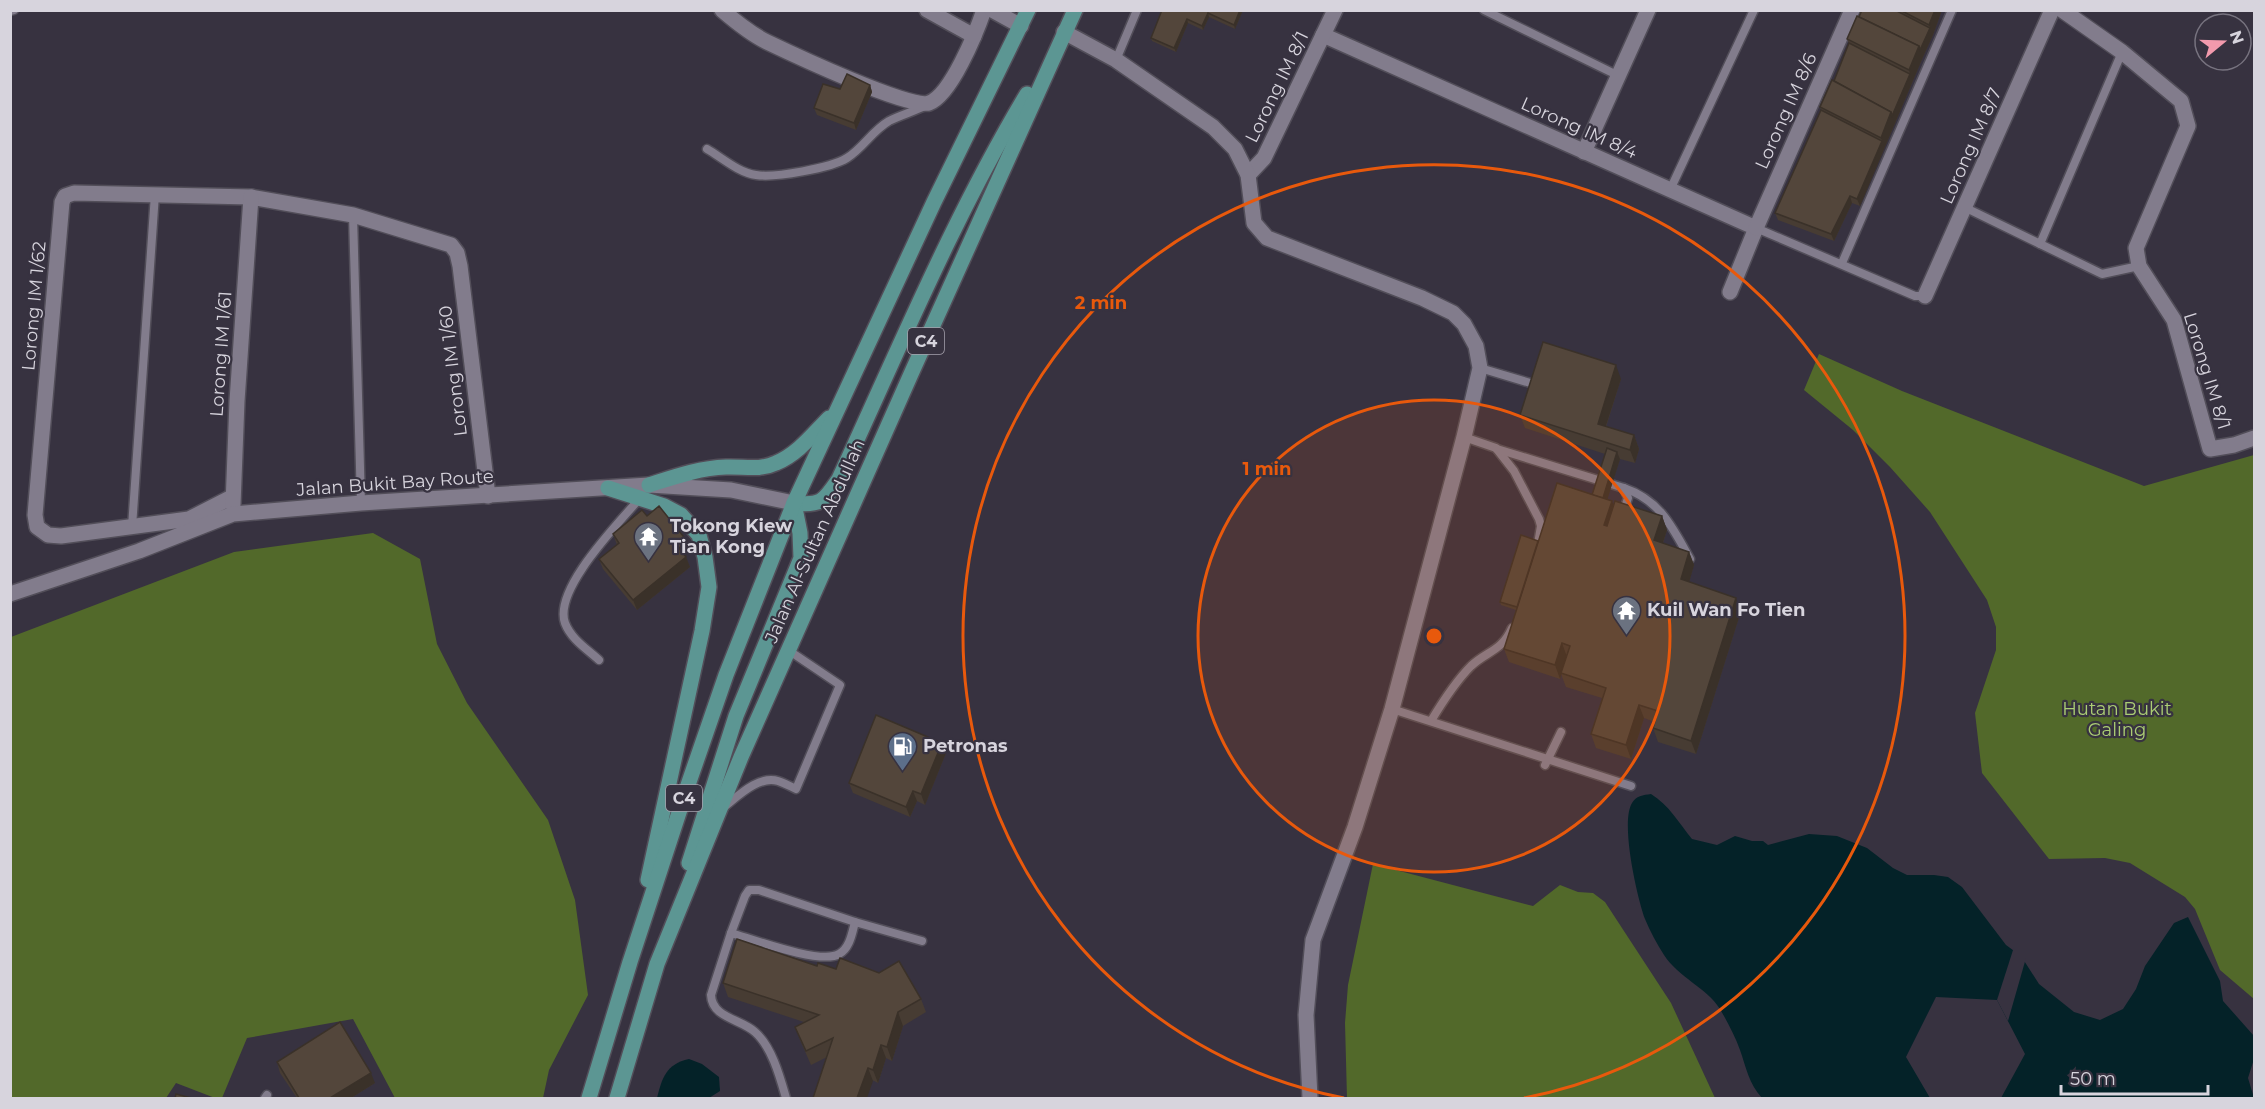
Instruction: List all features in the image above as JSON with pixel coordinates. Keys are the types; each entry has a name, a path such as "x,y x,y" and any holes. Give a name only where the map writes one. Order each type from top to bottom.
{"main road":[{"name":"Jalan Al-Sultan Abdullah","path":"589,1098 630,962 688,785 726,675 794,503 934,202 1029,10"},
{"name":"Jalan Al-Sultan Abdullah","path":"618,1098 657,964 741,757 1075,10"},
{"path":"657,964 736,716 801,558 800,533 794,503 813,505 825,500 839,479 948,243 995,148 1064,32"},
{"path":"644,491 691,471 726,467 761,468 776,464 796,451 836,410"},
{"path":"630,962 702,631 709,587 705,557 699,536 681,515 644,491"}],"street":[{"path":"722,10 766,41 878,91 914,103 928,104 943,95 974,36 984,10"},
{"path":"927,10 974,36"},
{"path":"992,10 1021,26"},
{"name":"Lorong IM 8/1","path":"1248,175 1264,158 1335,10"},
{"path":"1584,152 1648,10"},
{"name":"Lorong IM 8/6","path":"1756,228 1852,10"},
{"name":"Lorong IM 8/7","path":"1925,297 2052,10"},
{"path":"2062,10 2122,52 2181,101 2188,126 2136,248 2139,266"},
{"path":"1064,32 1116,60 1213,127 1235,150 1248,175 1254,223 1267,238 1422,298 1453,313 1464,324 1476,346 1480,368 1392,709 1355,827 1313,940 1306,1015 1310,1098"},
{"name":"Lorong IM 8/4","path":"1323,34 1756,228"},
{"name":"Lorong IM 1/62","path":"132,526 61,536 48,535 38,527 36,504 62,202 65,196 74,193 155,194"},
{"path":"155,194 251,197 352,214"},
{"name":"Lorong IM 1/61","path":"233,514 232,497 251,197"},
{"name":"Lorong IM 1/60","path":"352,214 451,245 457,253 488,496"},
{"path":"1730,292 1756,228"},
{"name":"Lorong IM 8/1","path":"2139,266 2174,320 2210,449 2234,445 2254,438"},
{"name":"Jalan Bukit Bay Route","path":"10,594 139,551 233,514 361,503 608,488 644,491 731,490 794,503"},
{"path":"132,526 189,519 232,497"}],"lane":[{"path":"1116,60 1137,10"},
{"path":"1484,10 1619,76"},
{"path":"1670,190 1754,10"},
{"path":"1842,263 1952,10"},
{"path":"2040,244 2122,52"},
{"path":"707,149 756,175 828,166 845,159 859,149 874,132 889,121 928,104"},
{"path":"132,526 155,194"},
{"path":"1964,207 2102,274 2139,266"},
{"path":"352,214 361,503"},
{"path":"1756,228 1915,296 1925,297"},
{"path":"1480,368 1537,385"},
{"path":"1464,437 1640,493 1666,516 1690,559"},
{"path":"1496,448 1514,471 1539,519 1541,526 1538,544"},
{"path":"1624,488 1628,498 1625,507"},
{"path":"599,660 572,636 565,621 563,609 574,579 644,491"},
{"path":"1431,721 1459,680 1479,659 1494,652 1509,636 1516,619"},
{"path":"721,809 752,786 764,782 776,780 796,789 840,686 788,650"},
{"path":"1392,709 1546,762 1631,786"},
{"path":"1546,762 1561,732"},
{"path":"786,1098 780,1077 762,1039 753,1029 716,1010 711,1003 711,995 731,933 749,890 759,890 855,922 922,941"},
{"path":"731,933 822,958 839,955 848,946 855,922"}],"green space":[{"name":"Hutan Bukit Galing","path":"1819,354 1902,391 2144,486 2254,455 2254,999 2220,970 2195,909 2185,897 2130,863 2105,858 2049,859 1982,773 1975,713 1996,650 1996,627 1987,600 1930,512 1853,430 1804,390"},
{"path":"373,533 420,559 437,644 467,703 548,820 575,900 588,995 549,1070 543,1098 395,1098 353,1019 247,1038 222,1098 215,1098 176,1083 166,1098 11,1098 11,637 234,552"},
{"path":"1373,864 1533,906 1560,885 1578,892 1593,893 1605,902 1671,1003 1715,1098 1347,1098 1345,1023 1348,985"}],"shaded area":[{"path":"1651,794 1668,809 1692,839 1717,845 1735,836 1752,841 1763,841 1768,845 1809,834 1837,836 1867,848 1893,868 1907,875 1948,877 1962,887 2006,945 2021,956 2039,984 2074,1012 2100,1020 2123,1009 2136,989 2145,966 2174,923 2188,917 2220,981 2223,1001 2254,1036 2254,1059 2248,1078 2254,1098 2001,1098 2025,1054 1997,1000 1936,997 1906,1057 1930,1098 1762,1098 1751,1081 1736,1039 1720,1009 1708,995 1670,963 1645,919 1634,878 1628,826 1632,803 1640,796"},
{"path":"689,1059 702,1064 719,1077 720,1091 709,1098 657,1098 661,1084 670,1068"}],"pier":[{"path":"2014,947 2026,958 2008,1021 1997,1000"}],"building":[{"path":"1162,10 1240,10 1234,25 1208,13 1202,26 1187,19 1174,48 1151,38"},
{"path":"1862,10 1895,10 1930,28 1920,50 1919,46 1859,17"},
{"path":"1900,10 1935,10 1929,25"},
{"path":"1857,16 1919,46 1909,70 1847,39"},
{"path":"1849,43 1910,74 1892,116 1891,112 1834,81"},
{"path":"847,74 870,85 854,123 814,108 823,84 840,89"},
{"path":"1832,80 1891,112 1881,138 1820,107"},
{"path":"1821,110 1882,141 1857,199 1850,196 1831,234 1775,213"},
{"path":"1543,342 1616,365 1598,424 1634,435 1630,450 1520,415"},
{"path":"1607,448 1617,452 1603,498 1592,495"},
{"name":"Kuil Wan Fo Tien","path":"1557,483 1612,501 1604,525 1607,526 1615,501 1662,516 1654,540 1689,552 1681,579 1736,598 1691,741 1653,728 1658,711 1639,705 1626,745 1591,734 1606,688 1561,673 1570,646 1562,643 1555,665 1504,649"},
{"name":"Tokong Kiew Tian Kong","path":"659,506 687,541 679,548 686,557 633,600 599,559 619,543 613,534 642,510 647,516"},
{"path":"1521,535 1538,541 1517,607 1500,602"},
{"path":"876,715 942,743 921,794 913,791 906,807 849,783"},
{"path":"737,939 817,966 818,963 836,969 840,958 879,973 899,961 921,999 898,1012 887,1047 881,1045 873,1070 868,1068 857,1098 813,1098 833,1038 806,1051 795,1027 819,1015 723,983"},
{"path":"340,1022 371,1073 330,1098 299,1098 277,1062"},
{"path":"176,1094 191,1098 175,1098"}],"place":[{"name":"Tokong Kiew Tian Kong","path":"649,562"},
{"name":"Kuil Wan Fo Tien","path":"1626,636"},
{"name":"Petronas","path":"902,772"}]}
